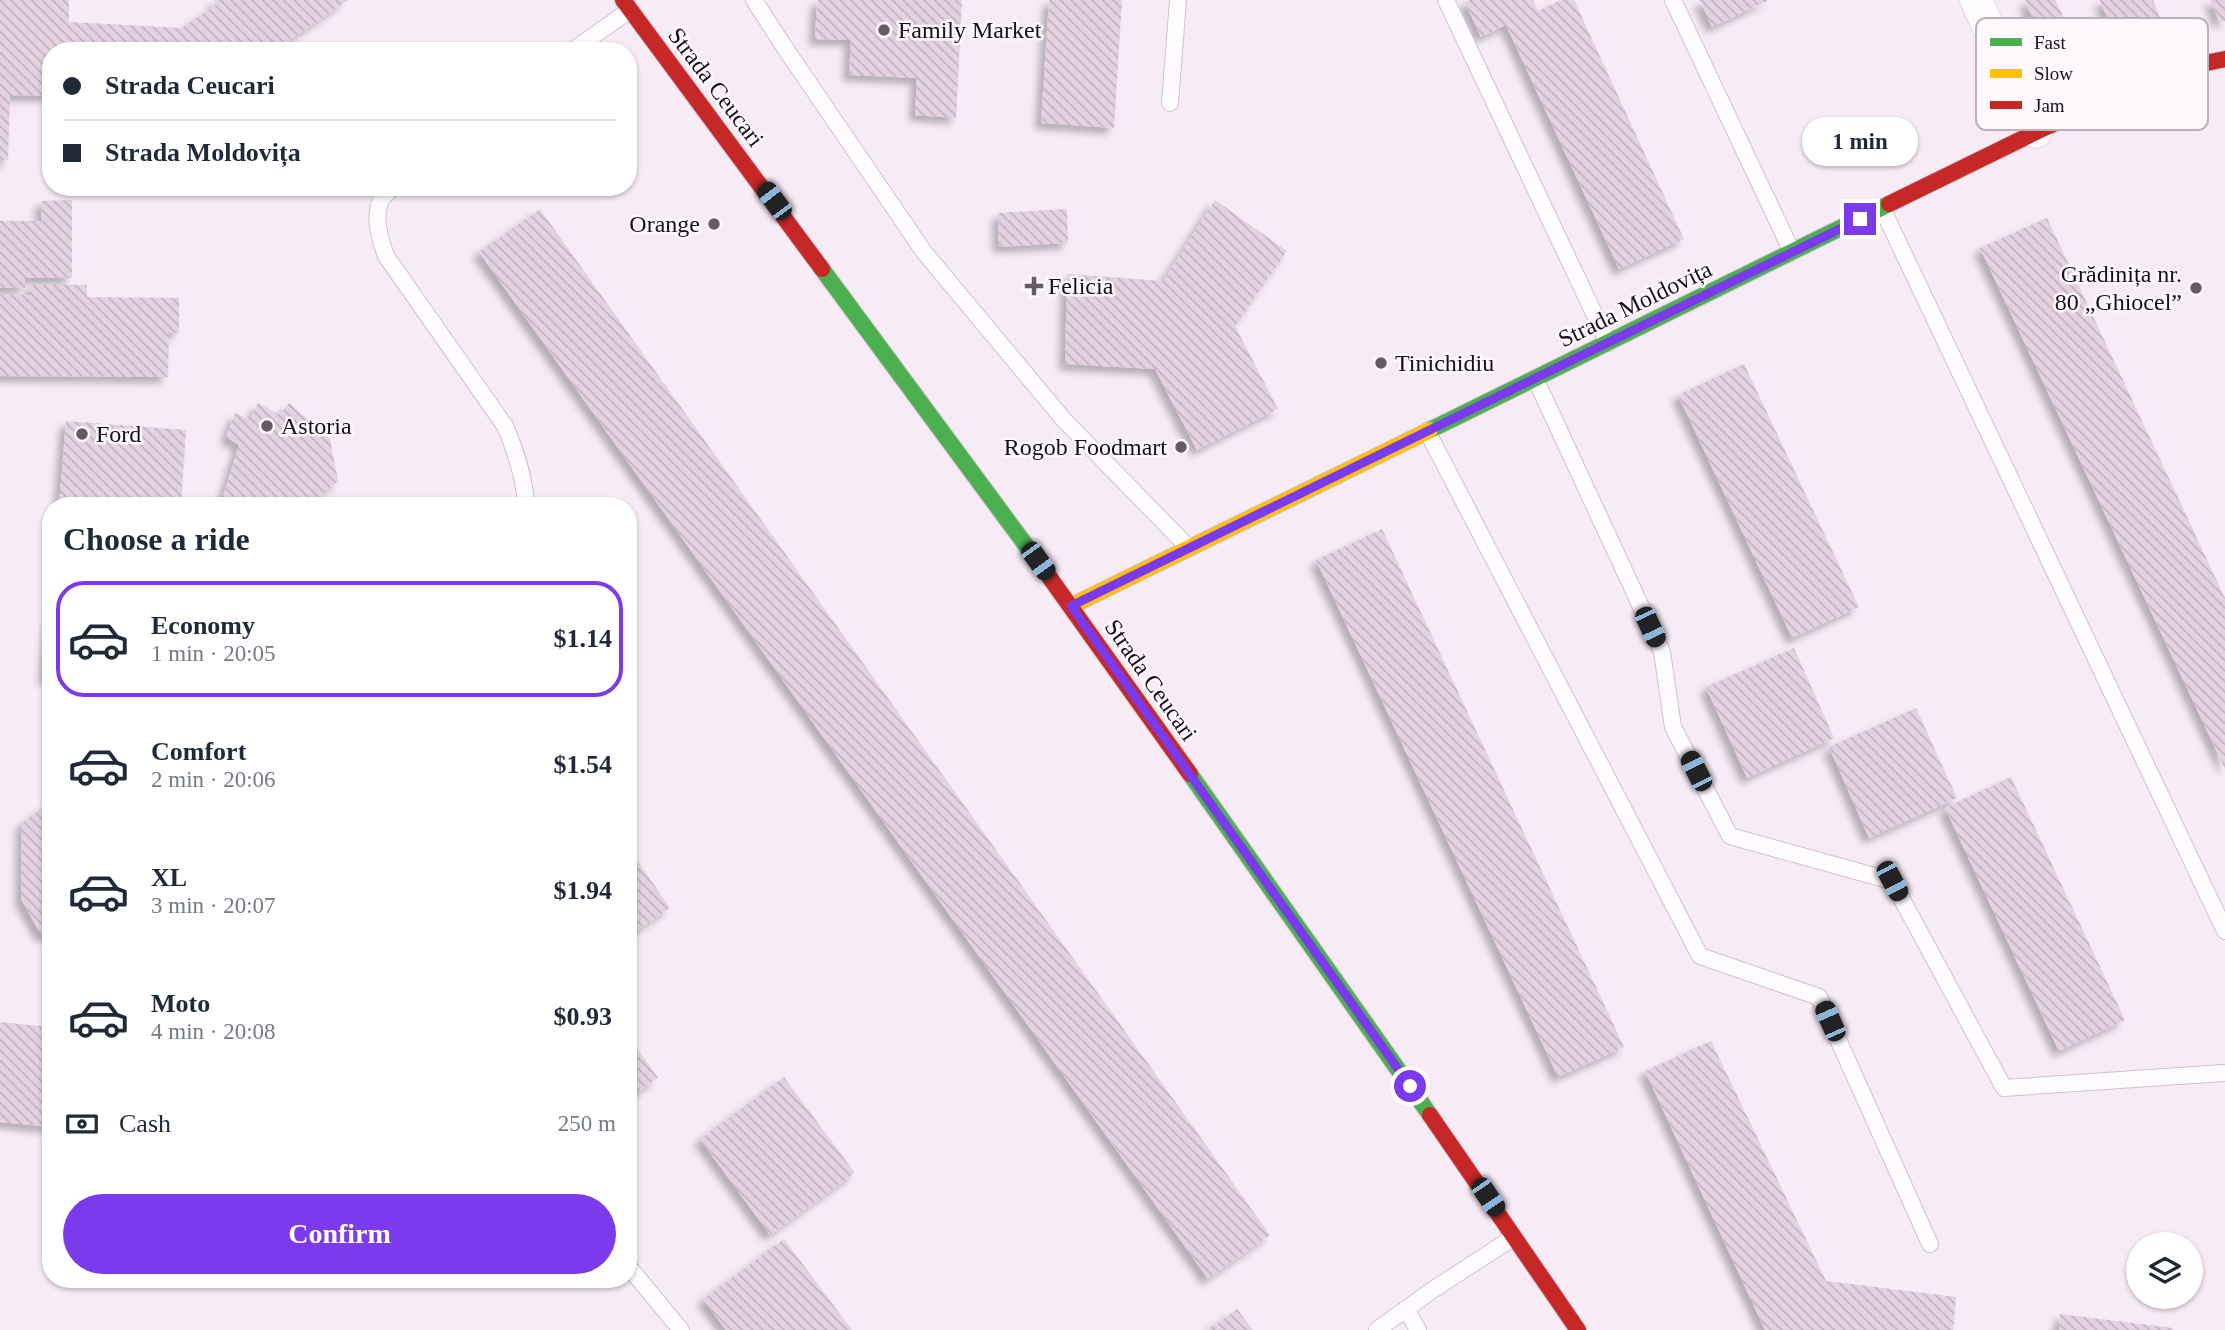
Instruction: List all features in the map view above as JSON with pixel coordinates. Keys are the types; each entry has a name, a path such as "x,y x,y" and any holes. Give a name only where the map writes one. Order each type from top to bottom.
{"street":[{"path":"1976,0 1984,18"},
{"name":"Strada Ceucari","path":"627,5 1071,606 1577,1330"},
{"name":"Strada Moldovița","path":"1071,606 2040,130"}],"lane":[{"path":"754,0 924,252 1064,419 1189,548"},
{"path":"1170,103 1178,0"},
{"path":"1446,0 1608,342"},
{"path":"1674,0 1793,252"},
{"path":"583,42 627,5"},
{"path":"385,196 377,218 383,248 505,426 517,456 526,497"},
{"path":"1882,208 2225,932"},
{"path":"1535,379 1662,652 1673,727 1730,836 1892,881 2004,1088 2224,1072"},
{"path":"1427,431 1700,956 1819,997 1930,1244"},
{"path":"1377,1330 1514,1237"},
{"path":"637,1277 681,1330"},
{"path":"1406,1309 1418,1330"}],"building":[{"path":"0,0 69,0 69,22 182,28 216,5 213,0 348,0 287,42 42,42 42,96 10,95 8,160 0,160"},
{"path":"817,0 962,0 956,118 915,115 917,78 849,75 851,40 815,39"},
{"path":"1049,0 1122,0 1114,128 1041,123"},
{"path":"1533,0 1538,11 1561,0 1574,0 1684,239 1619,269 1506,25 1481,37 1465,2"},
{"path":"1700,0 1769,0 1712,27"},
{"path":"2025,0 2056,0 2063,18 2032,18"},
{"path":"2100,0 2153,0 2160,18 2107,18"},
{"path":"2210,0 2225,0 2225,21 2220,23"},
{"path":"72,200 72,278 25,278 25,288 0,288 0,221 41,221 41,201"},
{"path":"1215,200 1287,251 1235,326 1278,409 1197,450 1155,369 1065,364 1067,274 1163,281"},
{"path":"540,209 1270,1235 1208,1279 479,252"},
{"path":"1067,209 1068,243 999,247 998,213"},
{"path":"2047,218 2225,598 2225,769 1980,248"},
{"path":"30,285 87,285 87,297 179,298 179,333 169,333 168,377 0,376 0,295 30,295"},
{"path":"1744,364 1859,607 1792,638 1678,395"},
{"path":"258,403 280,415 289,403 330,439 338,481 320,497 223,497 239,445 226,437 235,413 250,420"},
{"path":"66,421 186,430 182,497 60,497"},
{"path":"1382,529 1624,1047 1558,1077 1316,560"},
{"path":"1794,648 1834,738 1747,778 1706,687"},
{"path":"1916,708 1957,798 1869,838 1829,747"},
{"path":"2011,777 2125,1020 2059,1051 1945,808"},
{"path":"42,809 42,935 21,899 22,823"},
{"path":"637,860 670,908 637,931"},
{"path":"0,1022 42,1026 42,1126 0,1122"},
{"path":"1711,1041 1826,1281 1956,1297 1953,1330 1765,1330 1645,1071"},
{"path":"637,1048 658,1078 637,1093"},
{"path":"784,1077 855,1173 770,1235 700,1139"},
{"path":"784,1239 852,1330 726,1330 703,1299"},
{"path":"1237,1309 1253,1330 1208,1330"},
{"path":"2060,1314 2173,1328 2173,1330 2059,1330"}],"traffic: fast":[{"path":"1430,430 1889,204"},
{"path":"822,269 1050,578"},
{"path":"1190,774 1430,1115"}],"traffic: slow":[{"path":"1071,606 1430,430"}],"traffic: jam":[{"path":"623,0 822,269"},
{"path":"2208,62 2225,59"},
{"path":"1889,204 2040,130"},
{"path":"1050,578 1190,774"},
{"path":"1430,1115 1578,1330"}],"place":[{"name":"Family Market","path":"884,30"},
{"name":"Orange","path":"714,224"},
{"name":"Felicia","path":"1034,286"},
{"name":"Grădinița nr. 80 „Ghiocel”","path":"2196,288"},
{"name":"Tinichidiu","path":"1381,363"},
{"name":"Astoria","path":"267,426"},
{"name":"Ford","path":"82,434"},
{"name":"Rogob Foodmart","path":"1181,447"}],"route":[{"path":"1410,1086 1071,606 1860,219"}]}
